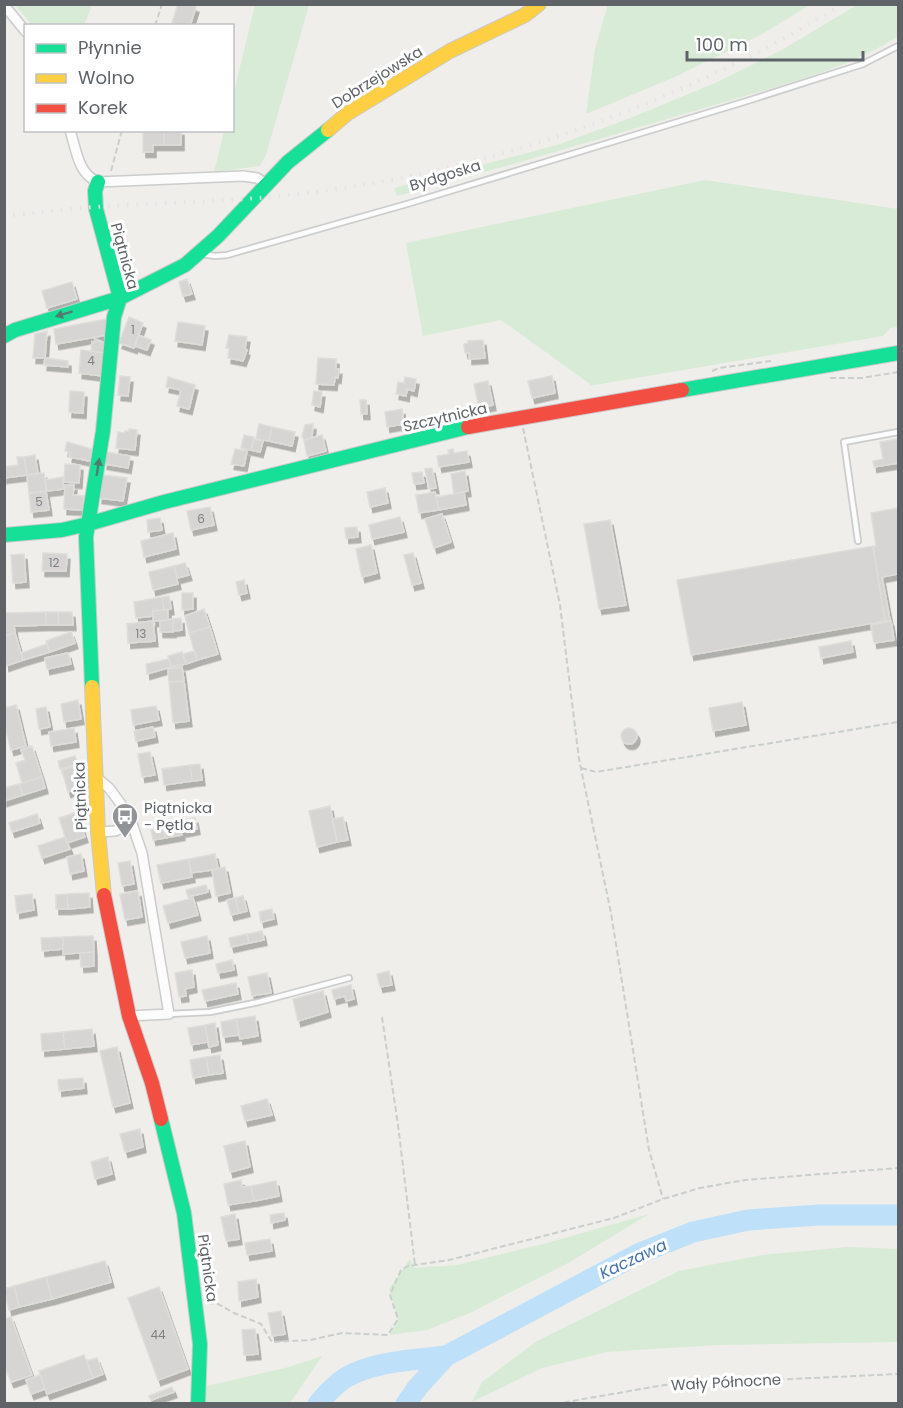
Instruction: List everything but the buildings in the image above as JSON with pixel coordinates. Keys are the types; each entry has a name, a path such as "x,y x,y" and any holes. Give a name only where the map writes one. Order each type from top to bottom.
{"street":[{"name":"Dobrzejowska","path":"200,253 288,162 348,113 450,51 525,15 538,4"},
{"path":"4,5 24,30"},
{"path":"71,132 82,169 87,176 103,182 243,176 257,178 267,184"},
{"name":"Piątnicka","path":"103,182 95,191 95,207 120,298 114,317 103,431 86,537 98,832 103,888 129,1016 152,1083 184,1213 196,1301 200,1353 198,1404"},
{"path":"4,336 37,322 120,298 185,265 200,253"},
{"name":"Szczytnicka","path":"4,535 62,530 88,524 164,502 469,427 898,353"},
{"path":"96,777 109,788 129,815 142,853 169,1014 129,1016"},
{"path":"98,832 115,831 132,823"}],"lane":[{"name":"Bydgoska","path":"200,253 215,256 227,255 407,204 863,64 898,46"},
{"path":"858,541 844,442 898,432"},
{"path":"169,1014 210,1012 259,1002 349,978"}],"path":[{"path":"156,24 162,4"},
{"path":"103,182 121,132"},
{"path":"822,378 862,378 898,372"},
{"path":"514,428 523,427 560,605 581,768 611,913 649,1150 663,1199"},
{"path":"581,768 596,772 898,722"},
{"path":"382,1017 415,1265"},
{"path":"196,1301 218,1304 234,1314 261,1324 272,1342 310,1340 342,1333 388,1335 398,1319 390,1295 401,1270 415,1265 449,1260 614,1218 663,1199 700,1188 745,1180 898,1168"},
{"name":"Wały Północne","path":"555,1404 664,1385 898,1374"}],"green space":[{"path":"608,4 810,5 762,34 677,76 586,114 595,49"},
{"path":"15,5 92,5 85,24 31,24"},
{"path":"255,5 309,5 266,155 260,166 214,172 224,132 234,132 234,92"},
{"path":"857,5 898,5 898,36 856,59 783,85 397,196 394,188 557,145 715,83 780,51"},
{"path":"705,180 898,209 898,327 890,328 883,336 589,386 590,384 501,320 423,336 406,243"},
{"path":"649,1214 570,1262 470,1313 427,1330 390,1335 398,1319 389,1289 410,1259 414,1268 457,1265 547,1243"},
{"path":"848,1247 898,1249 898,1342 717,1345 607,1352 542,1368 472,1402 482,1382 537,1341 679,1271 762,1255"},
{"path":"322,1356 290,1403 205,1403 207,1386 289,1367"}],"waterway":[{"name":"Kaczawa","path":"406,1404 446,1356 638,1254 693,1232 748,1220 819,1215 898,1215"},
{"path":"318,1404 327,1393 356,1372 394,1362 446,1356"}],"railway":[{"path":"4,216 95,207 281,196 379,182 449,167 518,149 585,127 652,101 781,40 843,4"}],"traffic: fast":[{"path":"4,336 15,330 120,298 185,265 218,236 288,162 328,130"},
{"path":"92,687 86,537 103,431 114,317 120,298 96,209 95,191 98,182"},
{"path":"682,390 898,353"},
{"path":"4,535 62,530 88,524 164,502 468,427"},
{"path":"161,1119 184,1213 200,1344 198,1404"}],"traffic: slow":[{"path":"328,130 348,113 450,51 525,15 539,4"},
{"path":"92,687 98,832 104,895"}],"traffic: jam":[{"path":"468,427 682,390"},
{"path":"104,895 129,1016 152,1083 161,1119"}],"place":[{"name":"Piątnicka - Pętla","path":"125,839"}]}
